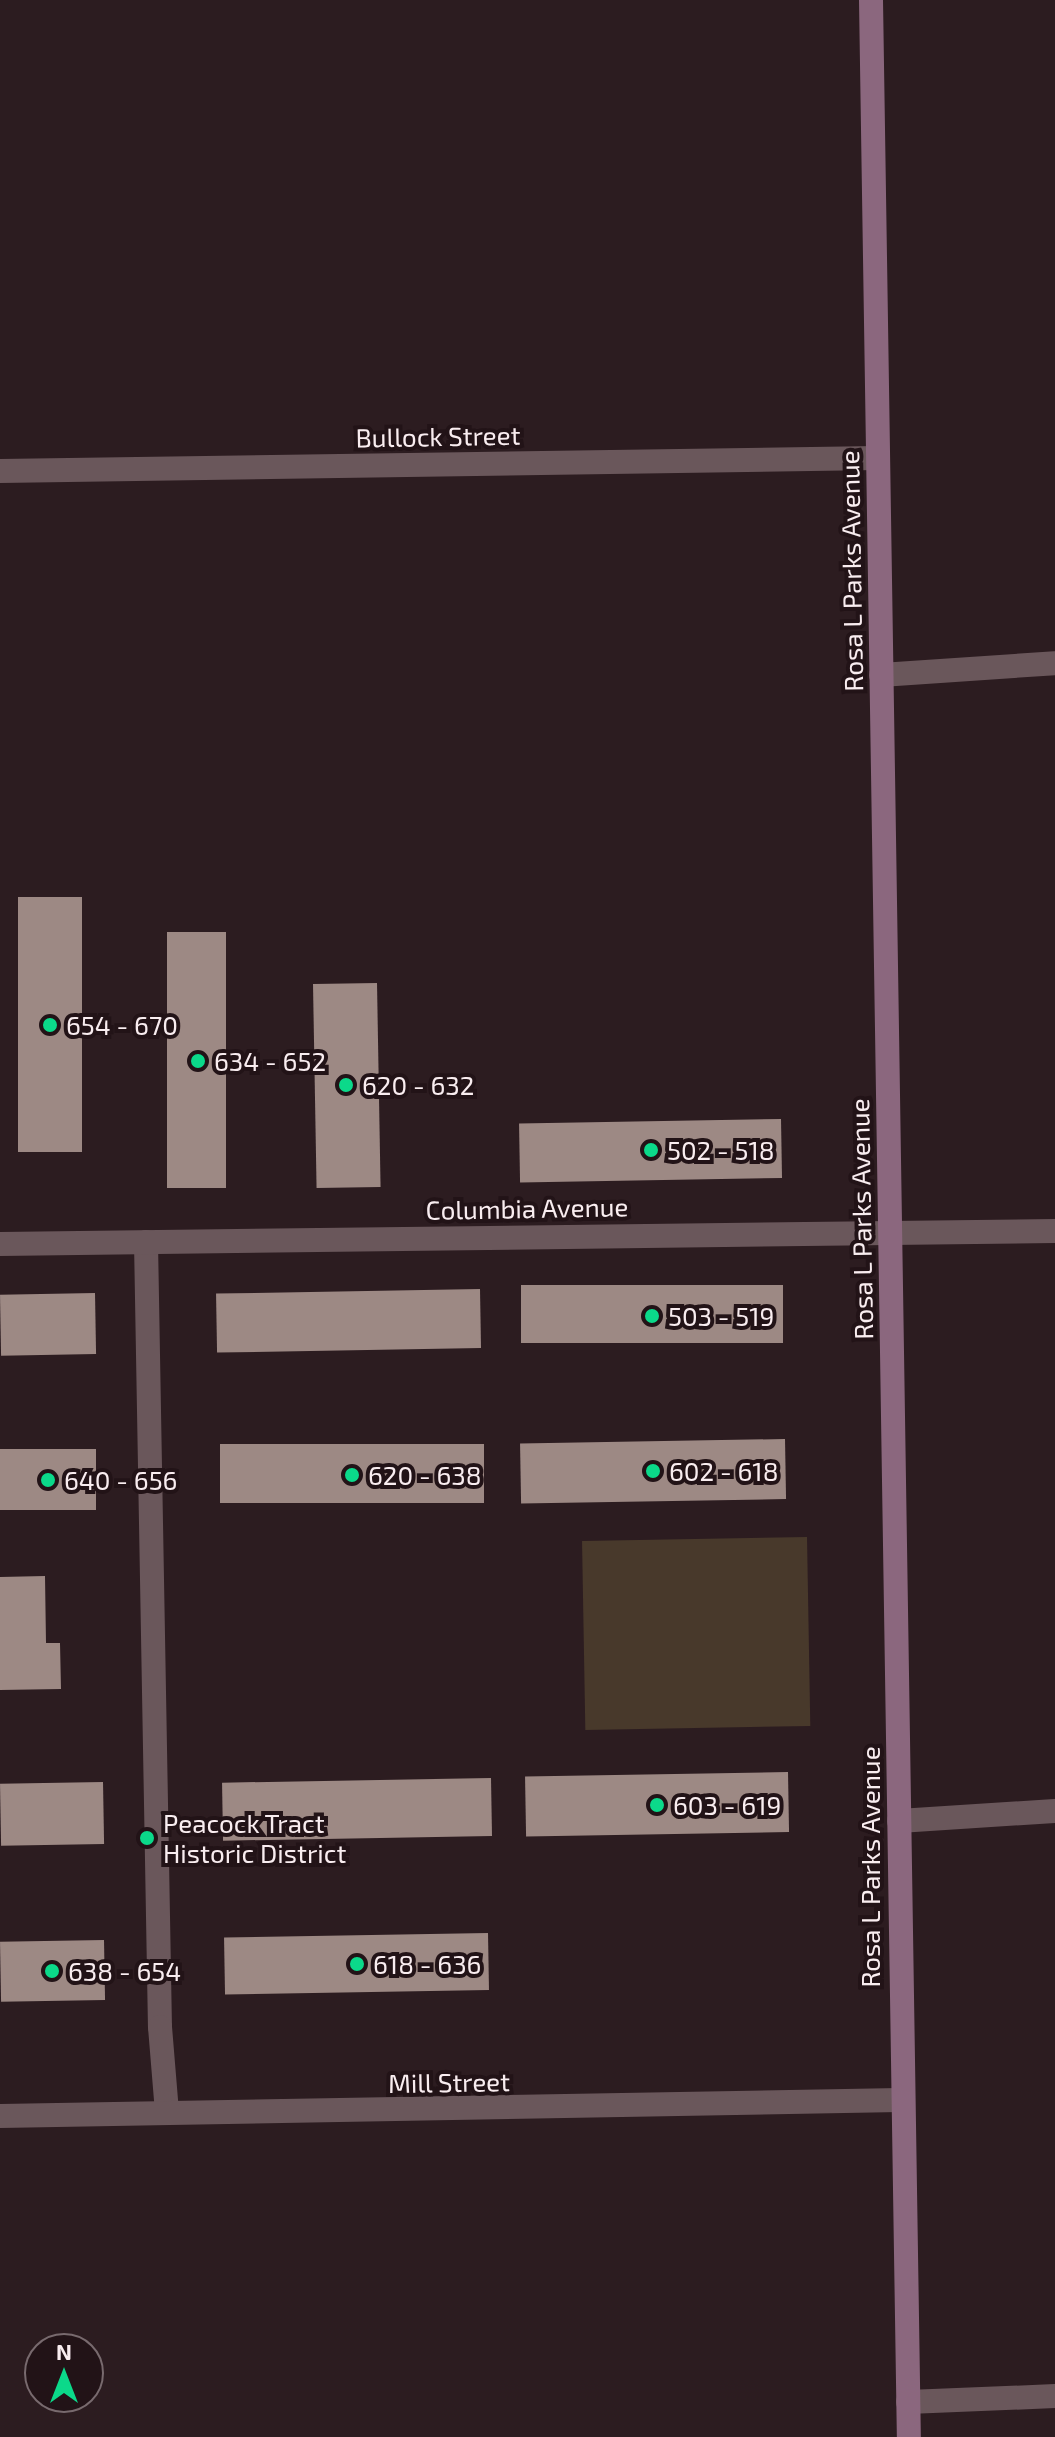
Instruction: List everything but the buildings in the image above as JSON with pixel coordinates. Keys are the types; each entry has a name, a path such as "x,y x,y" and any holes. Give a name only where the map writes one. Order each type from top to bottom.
{"street":[{"name":"Rosa L Parks Avenue","path":"871,0 899,1821 900,2100 909,2437"},
{"name":"Bullock Street","path":"0,471 877,458"},
{"path":"881,675 1055,663"},
{"name":"Columbia Avenue","path":"0,1244 1055,1231"},
{"path":"146,1242 160,2027 167,2113"},
{"path":"899,1821 1055,1811"},
{"name":"Mill Street","path":"0,2116 900,2100"},
{"path":"908,2402 1055,2396"}],"shaded area":[{"path":"807,1537 810,1726 585,1730 582,1541"}],"place":[{"name":"654 - 670","path":"50,1025"},
{"name":"634 - 652","path":"198,1061"},
{"name":"620 - 632","path":"346,1085"},
{"name":"502 - 518","path":"651,1150"},
{"name":"503 - 519","path":"652,1316"},
{"name":"602 - 618","path":"653,1471"},
{"name":"620 - 638","path":"352,1475"},
{"name":"640 - 656","path":"48,1480"},
{"name":"603 - 619","path":"657,1805"},
{"name":"Peacock Tract Historic District","path":"147,1838"},
{"name":"618 - 636","path":"357,1964"},
{"name":"638 - 654","path":"52,1971"}]}
